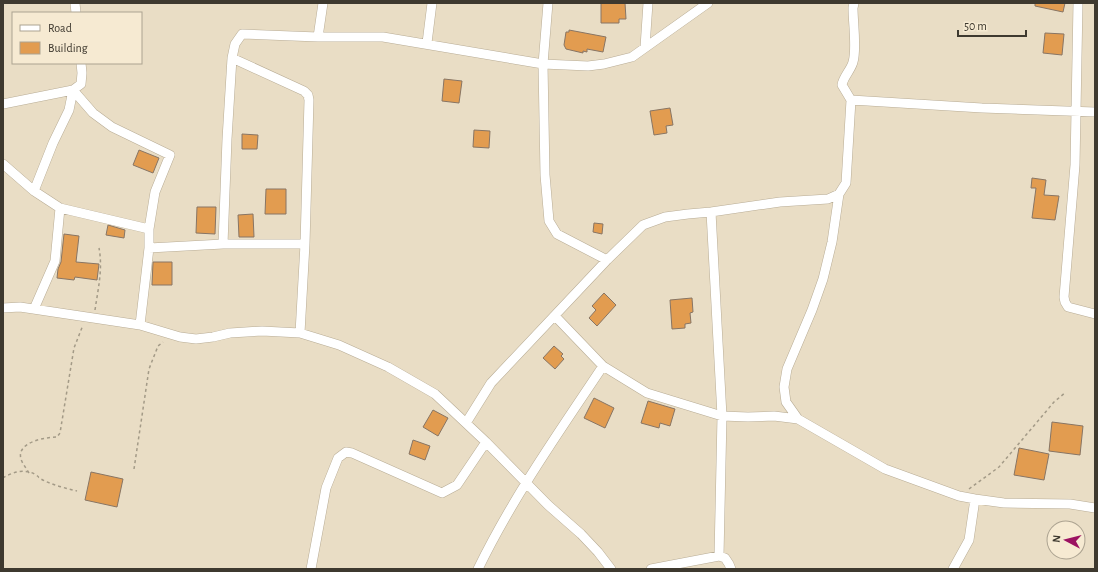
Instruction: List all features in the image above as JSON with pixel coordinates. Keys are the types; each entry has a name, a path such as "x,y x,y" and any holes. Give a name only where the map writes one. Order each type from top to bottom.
{"street":[{"path":"318,37 323,3"},
{"path":"427,44 432,3"},
{"path":"548,3 543,64 545,175 549,221 557,234 607,260"},
{"path":"645,47 648,3"},
{"path":"223,244 232,58 235,44 242,34 318,37 383,37 543,64 588,66 604,64 632,57 708,3"},
{"path":"798,419 786,402 784,387 787,370 823,279 832,242 839,194 846,183 851,100 842,85 842,82 853,63 854,3"},
{"path":"1078,3 1075,165 1064,297 1068,307 1095,314"},
{"path":"232,58 304,91 308,95 305,244 300,333"},
{"path":"3,104 73,90 81,84 81,64"},
{"path":"34,191 53,143 69,110 73,90"},
{"path":"73,90 93,113 112,128 170,155 155,192 149,228 149,248 140,325"},
{"path":"851,100 1095,112"},
{"path":"3,164 34,191 60,208 149,228"},
{"path":"466,423 491,383 607,260 643,225 665,217 780,202 828,199 839,194"},
{"path":"34,309 54,261 60,208"},
{"path":"711,212 722,416 719,556"},
{"path":"149,248 223,244 305,244"},
{"path":"3,308 20,307 140,325 196,339 230,333 262,331 300,333 339,345 388,367 434,394 486,442 594,548 611,569"},
{"path":"555,316 603,366 647,393 722,416 774,416 798,419 885,469 975,500 1004,503 1070,504 1095,508"},
{"path":"478,569 489,546 526,482 603,366"},
{"path":"311,569 326,488 338,458 346,452 352,453 442,493 457,485 486,442"},
{"path":"953,569 969,540 975,500"},
{"path":"651,569 719,556 725,558 731,569"}],"path":[{"path":"29,473 21,458 22,449 27,444 47,437 57,437 60,433 74,348 79,334 90,318 100,276 101,257 99,248"},
{"path":"134,468 149,369 158,346 166,340"},
{"path":"960,496 999,467 1054,402 1066,392"},
{"path":"3,478 14,472 35,474 68,489 77,491"}],"building":[{"path":"601,3 625,3 626,19 619,19 619,23 601,23"},
{"path":"1035,3 1065,3 1063,12 1035,6"},
{"path":"569,30 606,37 603,52 587,49 587,52 583,51 583,53 566,49 564,45 566,32 569,32"},
{"path":"1045,33 1064,34 1062,55 1043,53"},
{"path":"444,79 462,81 459,103 442,101"},
{"path":"670,108 673,125 666,126 667,133 654,135 650,111"},
{"path":"474,130 490,131 489,148 473,147"},
{"path":"242,134 258,135 257,149 242,149"},
{"path":"139,150 159,158 153,173 133,165"},
{"path":"1032,178 1046,180 1044,195 1059,196 1055,220 1032,218 1036,188 1031,188"},
{"path":"266,189 286,189 286,214 265,214"},
{"path":"197,207 216,207 215,234 196,233"},
{"path":"253,214 254,237 239,237 238,215"},
{"path":"594,223 603,224 602,234 593,232"},
{"path":"108,225 125,230 124,238 106,235"},
{"path":"64,234 79,236 76,262 99,264 97,280 75,277 74,280 57,278 58,269 61,262"},
{"path":"153,262 172,262 172,285 152,285"},
{"path":"604,293 616,305 597,326 589,318 596,310 592,306"},
{"path":"692,298 693,312 690,313 691,323 685,324 685,328 672,329 670,300"},
{"path":"554,346 563,354 561,356 564,359 555,369 543,358"},
{"path":"594,398 614,408 605,428 584,418"},
{"path":"648,401 675,409 670,426 660,423 659,428 641,423"},
{"path":"433,410 448,418 438,436 423,427"},
{"path":"1052,422 1083,426 1080,455 1049,451"},
{"path":"413,440 430,446 425,460 409,454"},
{"path":"1019,448 1049,454 1044,480 1014,475"},
{"path":"91,472 123,479 117,507 85,500"}]}
